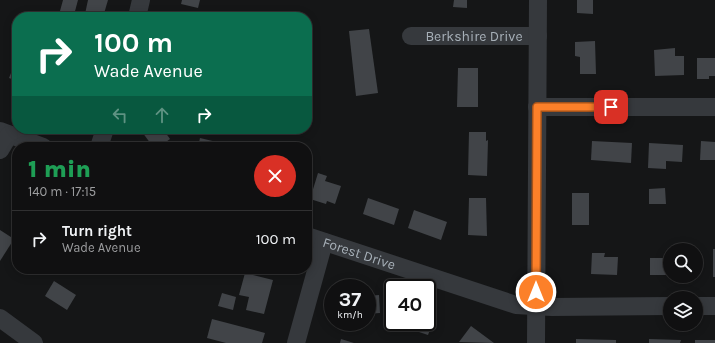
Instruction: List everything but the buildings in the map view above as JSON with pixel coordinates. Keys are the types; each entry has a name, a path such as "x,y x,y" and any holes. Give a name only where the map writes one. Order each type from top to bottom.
{"street":[{"path":"137,12 141,0"},
{"path":"536,343 538,0"},
{"name":"Berkshire Drive","path":"411,36 538,36"},
{"path":"537,107 715,107"},
{"path":"3,139 18,142"},
{"path":"312,255 315,239"},
{"name":"Forest Drive","path":"315,239 516,305 536,307 663,306"},
{"path":"296,343 309,274"},
{"path":"703,306 715,306"},
{"path":"0,318 34,343"}],"route":[{"path":"536,292 537,107 611,107"}]}
